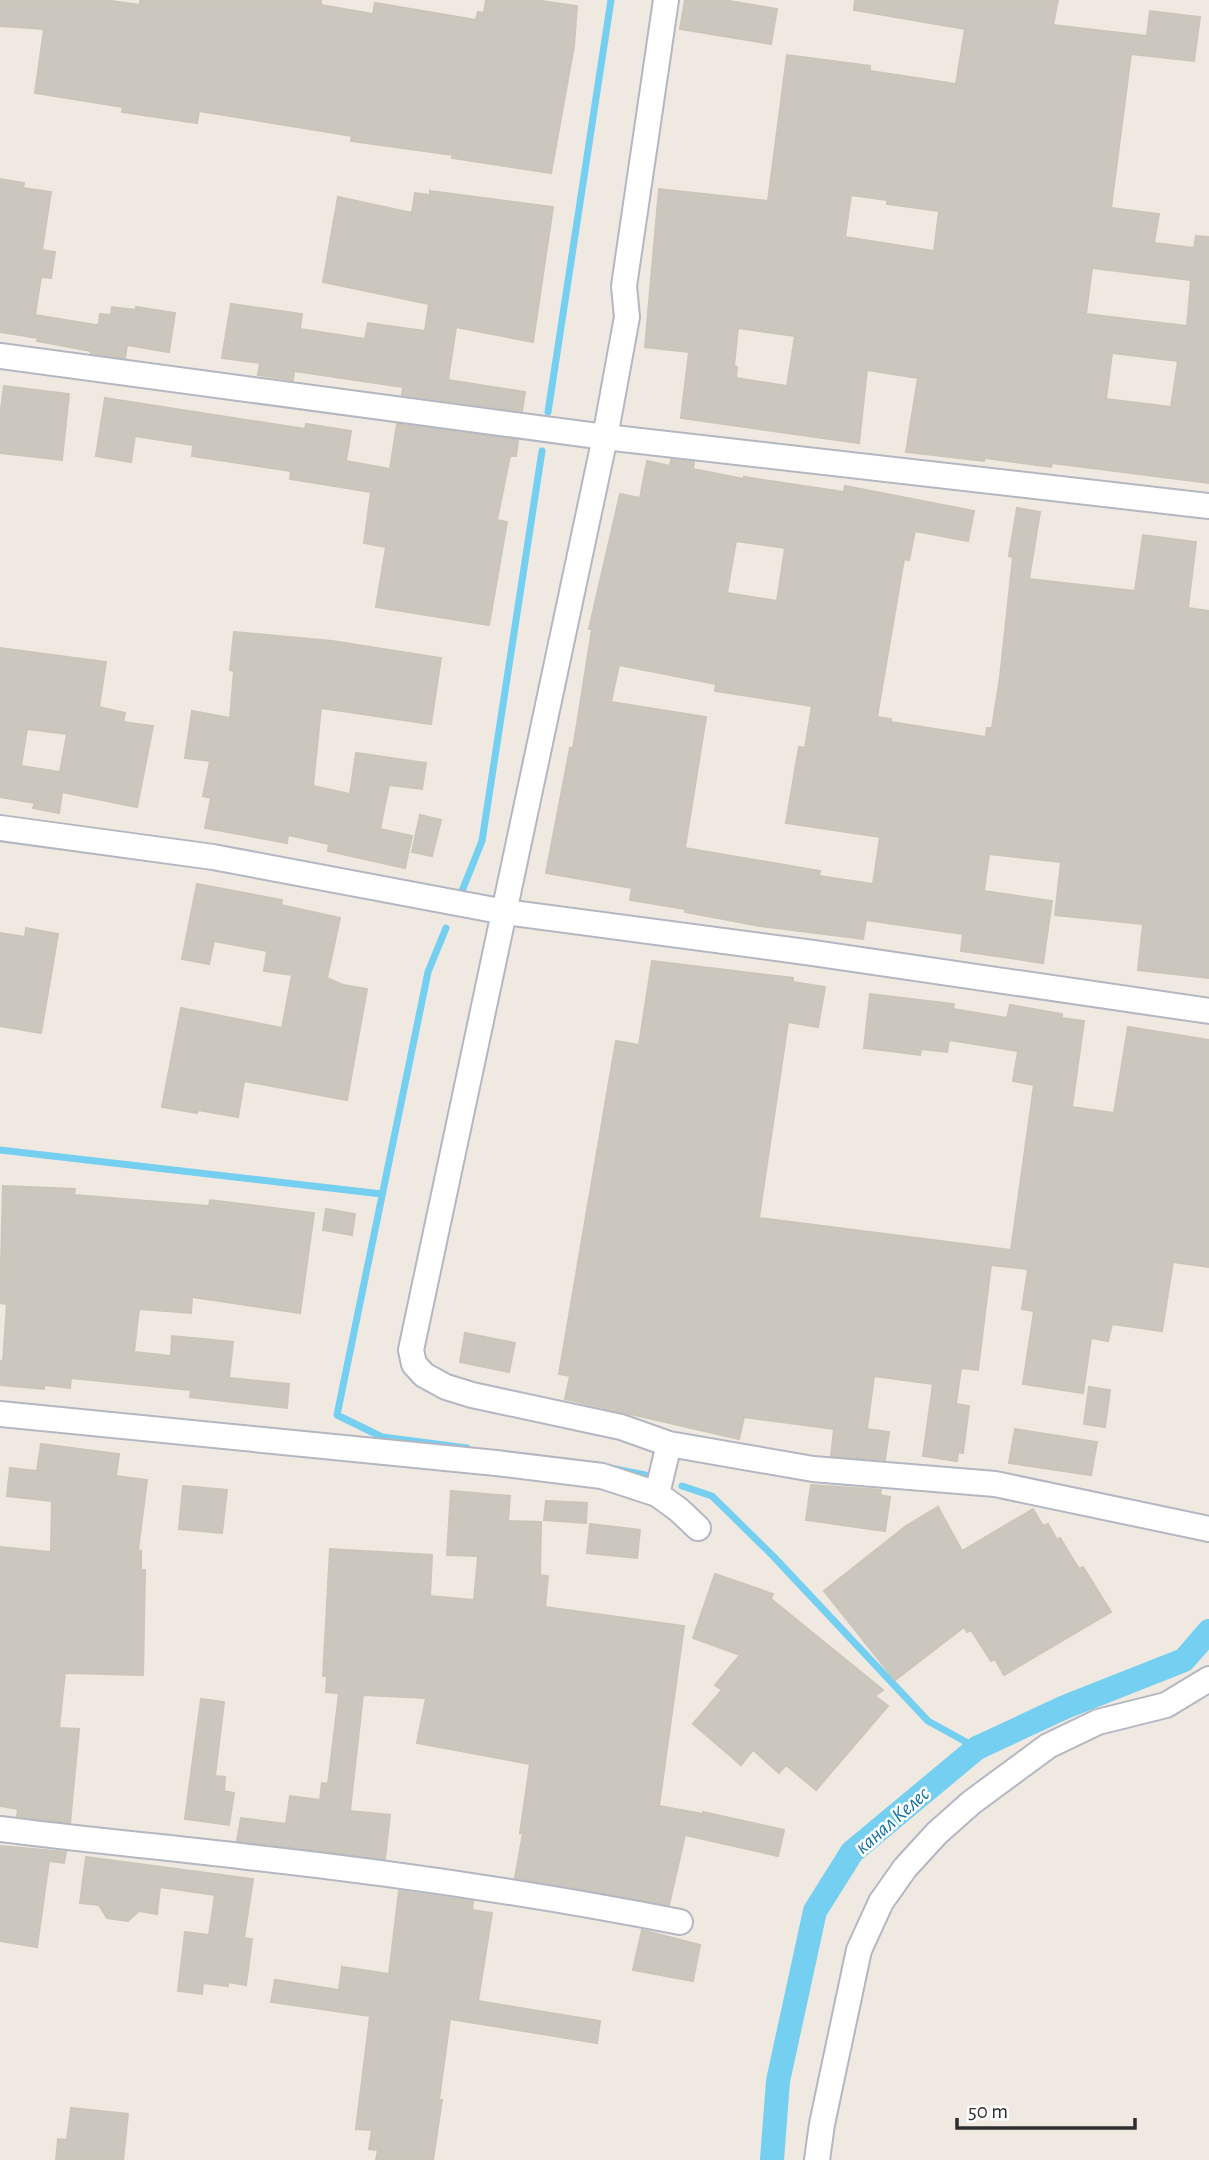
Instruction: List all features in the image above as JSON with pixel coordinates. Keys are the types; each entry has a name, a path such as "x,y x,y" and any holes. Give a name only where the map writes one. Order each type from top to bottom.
{"street":[{"path":"666,0 624,286 627,317 605,437 585,521 411,1350 414,1364 424,1375 446,1387 621,1427 669,1444 813,1469 995,1485 1209,1529"},
{"path":"0,356 605,437 1209,506"},
{"path":"0,828 213,857 505,912 813,953 1209,1011"},
{"path":"0,1414 602,1476 657,1494 698,1528"},
{"path":"657,1494 669,1444"},
{"path":"817,2160 859,1950 881,1902 905,1868 937,1833 972,1802 1048,1746 1098,1722 1166,1705 1209,1679"},
{"path":"0,1829 426,1880 598,1906 680,1922"}],"building":[{"path":"0,0 104,0 140,5 140,0 321,0 321,5 373,14 375,3 476,20 478,12 484,13 486,0 534,0 577,6 574,46 551,173 452,158 453,155 351,141 352,136 199,111 197,123 122,112 123,107 35,93 44,29 0,26"},
{"path":"685,0 723,0 777,9 771,44 680,29"},
{"path":"855,0 1058,0 1053,25 1147,36 1150,11 1200,17 1194,61 1131,54 1111,208 1159,214 1154,243 1194,248 1196,236 1209,237 1209,483 1052,463 1051,467 985,458 984,461 906,452 918,378 867,370 859,443 681,418 689,352 645,347 659,189 768,201 787,55 870,66 870,71 956,84 965,29 854,10","holes":["851,195 887,200 887,204 939,211 934,251 845,237","1092,268 1191,280 1187,326 1086,314","738,328 795,336 787,386 736,378 737,367 734,366","1112,353 1178,361 1171,407 1106,399"]},
{"path":"0,179 24,183 23,188 51,192 42,250 55,252 51,278 41,277 35,315 96,325 99,324 100,314 111,315 112,307 136,310 136,307 175,313 169,352 127,345 125,358 0,332"},
{"path":"430,191 553,207 533,342 456,327 448,380 525,392 522,411 402,395 403,387 294,371 293,380 258,375 260,363 222,358 231,304 302,314 300,329 365,339 368,323 425,331 429,304 323,282 338,197 412,213 415,193 430,195"},
{"path":"4,386 69,394 62,460 0,453 0,417"},
{"path":"105,398 305,429 306,424 351,431 346,461 390,469 397,424 518,440 516,456 510,456 497,520 507,522 489,625 376,607 386,547 364,543 371,492 290,479 291,471 192,456 193,445 135,436 131,462 96,456"},
{"path":"671,460 694,462 693,469 744,479 844,492 845,486 974,511 968,541 915,531 909,560 904,559 877,717 891,719 891,722 986,737 987,728 992,728 1000,677 1013,557 1009,556 1017,508 1040,512 1029,579 1135,591 1143,535 1196,542 1188,608 1209,611 1209,978 1138,970 1143,924 1055,915 1061,862 989,854 984,891 1052,901 1043,963 961,951 963,934 866,920 863,939 760,926 630,900 632,888 546,873 570,748 573,748 592,629 589,629 620,494 640,498 647,461 670,466","holes":["736,541 785,548 777,601 727,593","619,665 716,684 715,691 812,706 805,748 799,747 786,823 880,837 873,884 819,876 820,871 685,848 706,717 611,702"]},
{"path":"234,632 332,641 441,658 431,724 321,708 313,786 350,794 356,753 426,763 422,789 389,785 380,829 412,836 405,868 328,851 329,844 288,835 287,843 205,828 211,798 203,796 210,761 185,758 192,711 230,718 234,671 230,670"},
{"path":"0,648 106,662 99,707 125,713 123,722 153,726 137,807 62,792 59,813 33,808 35,803 0,797","holes":["27,729 67,734 60,772 21,766"]},
{"path":"420,815 441,820 432,856 412,852"},
{"path":"197,884 282,900 281,905 340,918 327,978 343,985 367,989 347,1100 244,1081 238,1117 162,1107 181,1008 282,1028 292,975 264,971 267,951 214,941 209,964 182,959"},
{"path":"26,928 58,934 41,1033 0,1026 0,933 25,937"},
{"path":"652,961 793,978 793,982 825,987 818,1027 788,1022 759,1218 1011,1250 1034,1085 1013,1081 1018,1051 949,1040 947,1052 921,1049 920,1055 864,1048 870,994 954,1004 953,1009 1007,1018 1010,1005 1062,1014 1062,1018 1084,1021 1072,1107 1114,1113 1128,1027 1209,1040 1209,1267 1173,1262 1162,1331 1112,1324 1108,1341 1091,1338 1083,1393 1023,1384 1034,1311 1022,1309 1028,1269 991,1265 978,1370 961,1368 956,1404 969,1406 963,1453 958,1452 957,1461 923,1456 933,1384 874,1376 867,1429 889,1432 885,1460 831,1456 834,1429 744,1417 739,1439 565,1399 570,1376 559,1374 616,1041 639,1045"},
{"path":"3,1186 75,1189 74,1195 209,1206 210,1200 314,1213 300,1313 192,1297 191,1313 139,1309 134,1352 171,1356 172,1336 233,1342 229,1378 289,1384 287,1408 190,1397 191,1390 71,1378 70,1388 44,1385 44,1389 0,1385 7,1304 0,1303"},
{"path":"326,1209 355,1214 352,1235 323,1230"},
{"path":"465,1333 515,1343 509,1372 460,1362"},
{"path":"1089,1387 1110,1390 1105,1427 1084,1424"},
{"path":"1015,1429 1097,1442 1091,1475 1009,1463"},
{"path":"41,1444 119,1454 116,1476 147,1480 138,1550 141,1551 141,1570 145,1570 143,1675 65,1673 59,1728 79,1729 70,1823 17,1816 18,1809 0,1806 0,1547 51,1550 52,1501 7,1496 10,1468 37,1471"},
{"path":"811,1485 881,1490 880,1495 890,1497 885,1531 806,1520"},
{"path":"183,1486 227,1490 222,1533 179,1529"},
{"path":"451,1491 510,1496 508,1521 541,1522 540,1575 548,1576 545,1607 684,1626 659,1806 703,1812 784,1830 778,1856 685,1835 669,1905 515,1878 530,1764 417,1743 426,1698 363,1695 350,1811 390,1815 385,1859 237,1841 241,1818 286,1824 290,1796 320,1800 322,1783 328,1784 339,1693 326,1692 327,1676 323,1676 330,1549 432,1555 430,1596 474,1600 478,1556 447,1555"},
{"path":"546,1501 587,1503 586,1523 544,1520"},
{"path":"938,1507 962,1551 1033,1509 1043,1526 1048,1524 1057,1540 1060,1538 1079,1569 1083,1567 1111,1612 1004,1675 995,1659 991,1661 971,1630 967,1632 964,1627 895,1680 824,1591 906,1526"},
{"path":"590,1524 640,1530 637,1558 587,1553"},
{"path":"715,1574 773,1594 771,1599 883,1690 875,1696 888,1706 816,1790 786,1765 779,1773 753,1750 741,1765 693,1724 722,1690 715,1685 740,1655 693,1638"},
{"path":"201,1699 224,1702 215,1776 225,1777 224,1791 234,1793 229,1825 185,1819"},
{"path":"0,1846 66,1852 64,1863 49,1861 37,1947 0,1941"},
{"path":"86,1857 253,1879 244,1938 252,1939 246,1985 228,1982 228,1986 203,1983 202,1994 178,1991 185,1932 209,1935 215,1895 160,1887 157,1914 139,1911 128,1921 107,1918 99,1905 80,1903"},
{"path":"399,1891 473,1901 472,1910 492,1913 478,2001 600,2021 597,2043 450,2019 433,2160 376,2160 378,2150 369,2149 372,2130 356,2129 370,2016 271,2002 275,1980 339,1990 342,1967 389,1974"},
{"path":"642,1930 700,1945 693,1981 633,1970"},
{"path":"71,2108 128,2114 123,2160 56,2160 58,2139 67,2140"}],"waterway":[{"path":"548,412 611,0"},
{"path":"462,891 482,841 542,451"},
{"path":"446,928 428,972 337,1415 382,1437 467,1448"},
{"path":"0,1150 382,1194"},
{"path":"610,1468 645,1475"},
{"path":"682,1486 712,1496 774,1557 928,1721 977,1748"},
{"name":"канал Келес","path":"772,2160 778,2081 815,1911 852,1852 977,1748 1065,1707 1184,1660 1209,1631"}]}
